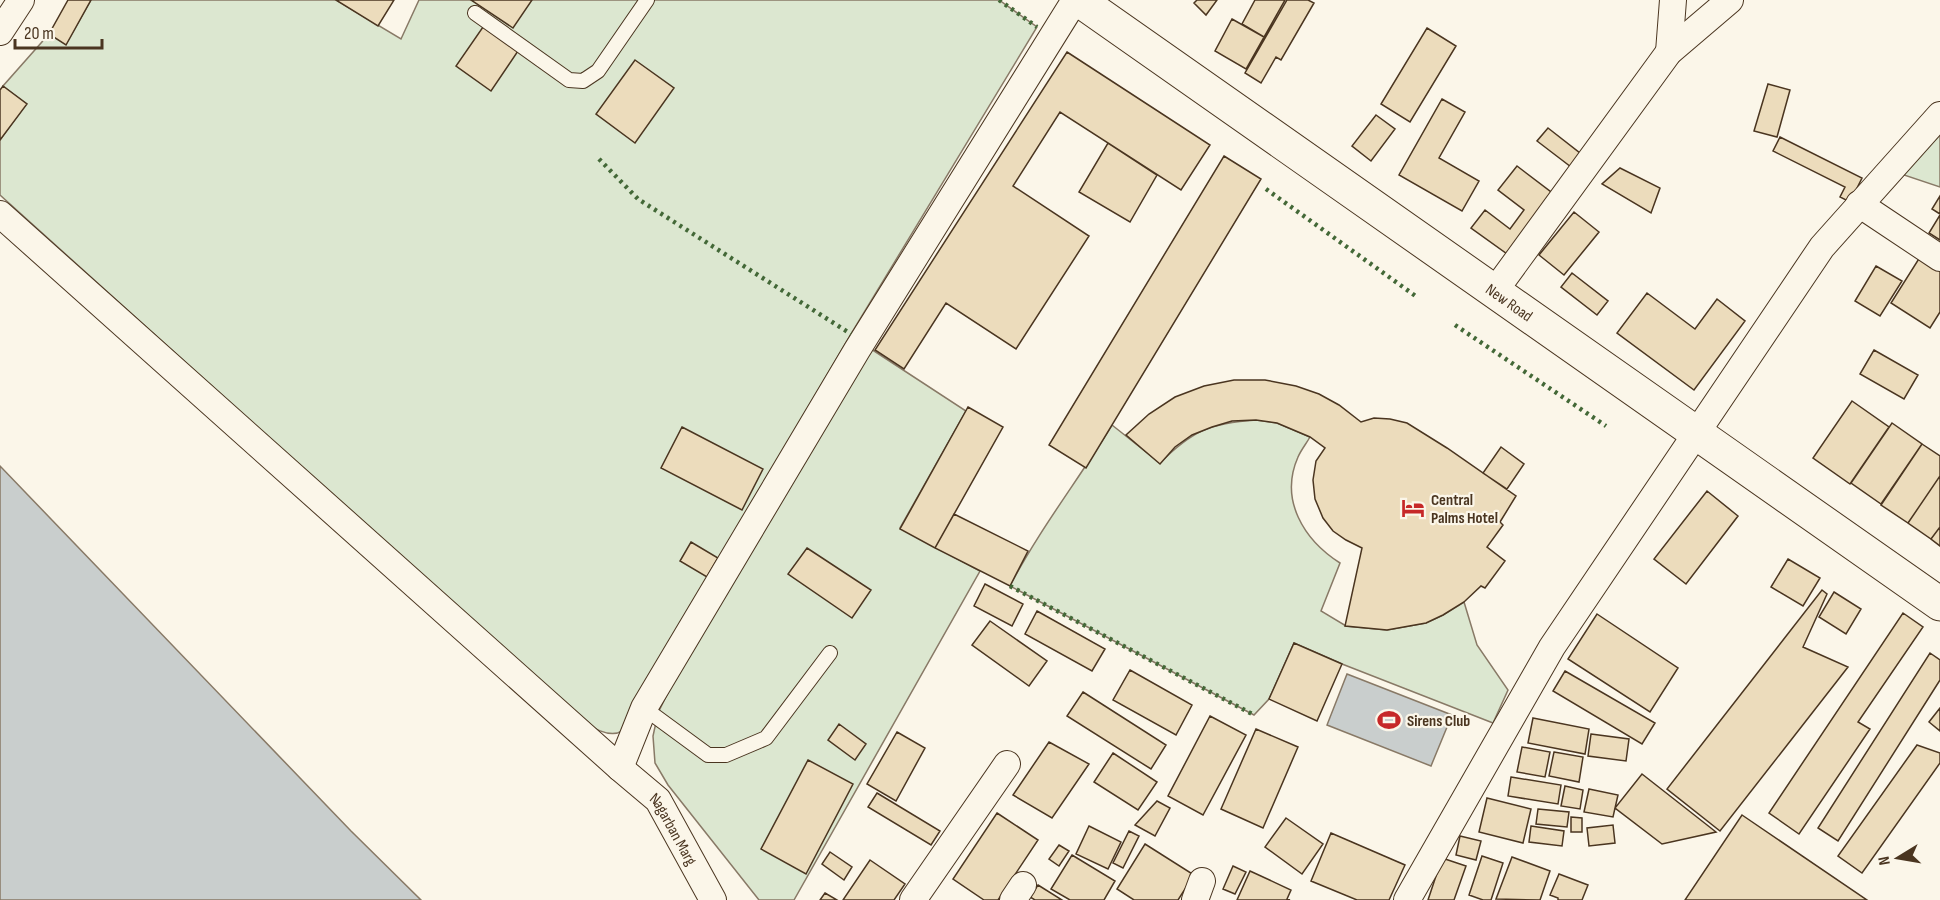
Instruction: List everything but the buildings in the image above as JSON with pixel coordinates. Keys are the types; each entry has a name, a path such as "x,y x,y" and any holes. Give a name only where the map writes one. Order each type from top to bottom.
{"street":[{"path":"0,32 21,0"},
{"path":"620,768 644,708 857,350 1077,0"},
{"name":"New Road","path":"1077,0 1940,604"},
{"path":"1669,52 1673,0"},
{"path":"1494,292 1669,52 1730,0"},
{"path":"1407,900 1552,647 1822,247 1940,114"},
{"path":"1859,204 1940,258"},
{"name":"Nagarban Marg","path":"0,214 658,800 713,900"},
{"path":"913,900 1007,764"}],"lane":[{"path":"475,13 569,80 583,81 598,71 647,0"},
{"path":"644,708 708,755 726,755 766,738 830,653"}],"green space":[{"path":"91,0 336,0 401,39 419,0 999,0 1037,27 851,334 632,709 629,723 623,730 608,733 600,731 570,712 0,195 0,140 26,104 3,86 49,34 66,44"},
{"path":"1940,134 1940,187 1901,174"},
{"path":"868,347 966,411 900,528 980,571 794,900 759,900 668,785 655,763 653,736 658,713 676,676"},
{"path":"1256,420 1277,423 1310,437 1299,454 1291,488 1298,518 1306,531 1327,554 1340,563 1321,611 1346,626 1387,630 1426,623 1464,602 1477,645 1508,690 1493,723 1294,643 1269,699 1254,715 1010,586 1112,425 1160,463 1192,436 1214,426"}],"shaded area":[{"path":"0,466 351,831 421,900 0,900"},
{"name":"Sirens Club","path":"1347,674 1452,715 1431,766 1327,725"}],"hedge":[{"path":"999,0 1037,27"},
{"path":"599,159 638,199 851,334"},
{"path":"1266,189 1417,297"},
{"path":"1455,325 1606,426"},
{"path":"1010,586 1254,715"}],"place":[{"name":"Central Palms Hotel","path":"1413,508"},
{"name":"Sirens Club","path":"1389,720"}]}
